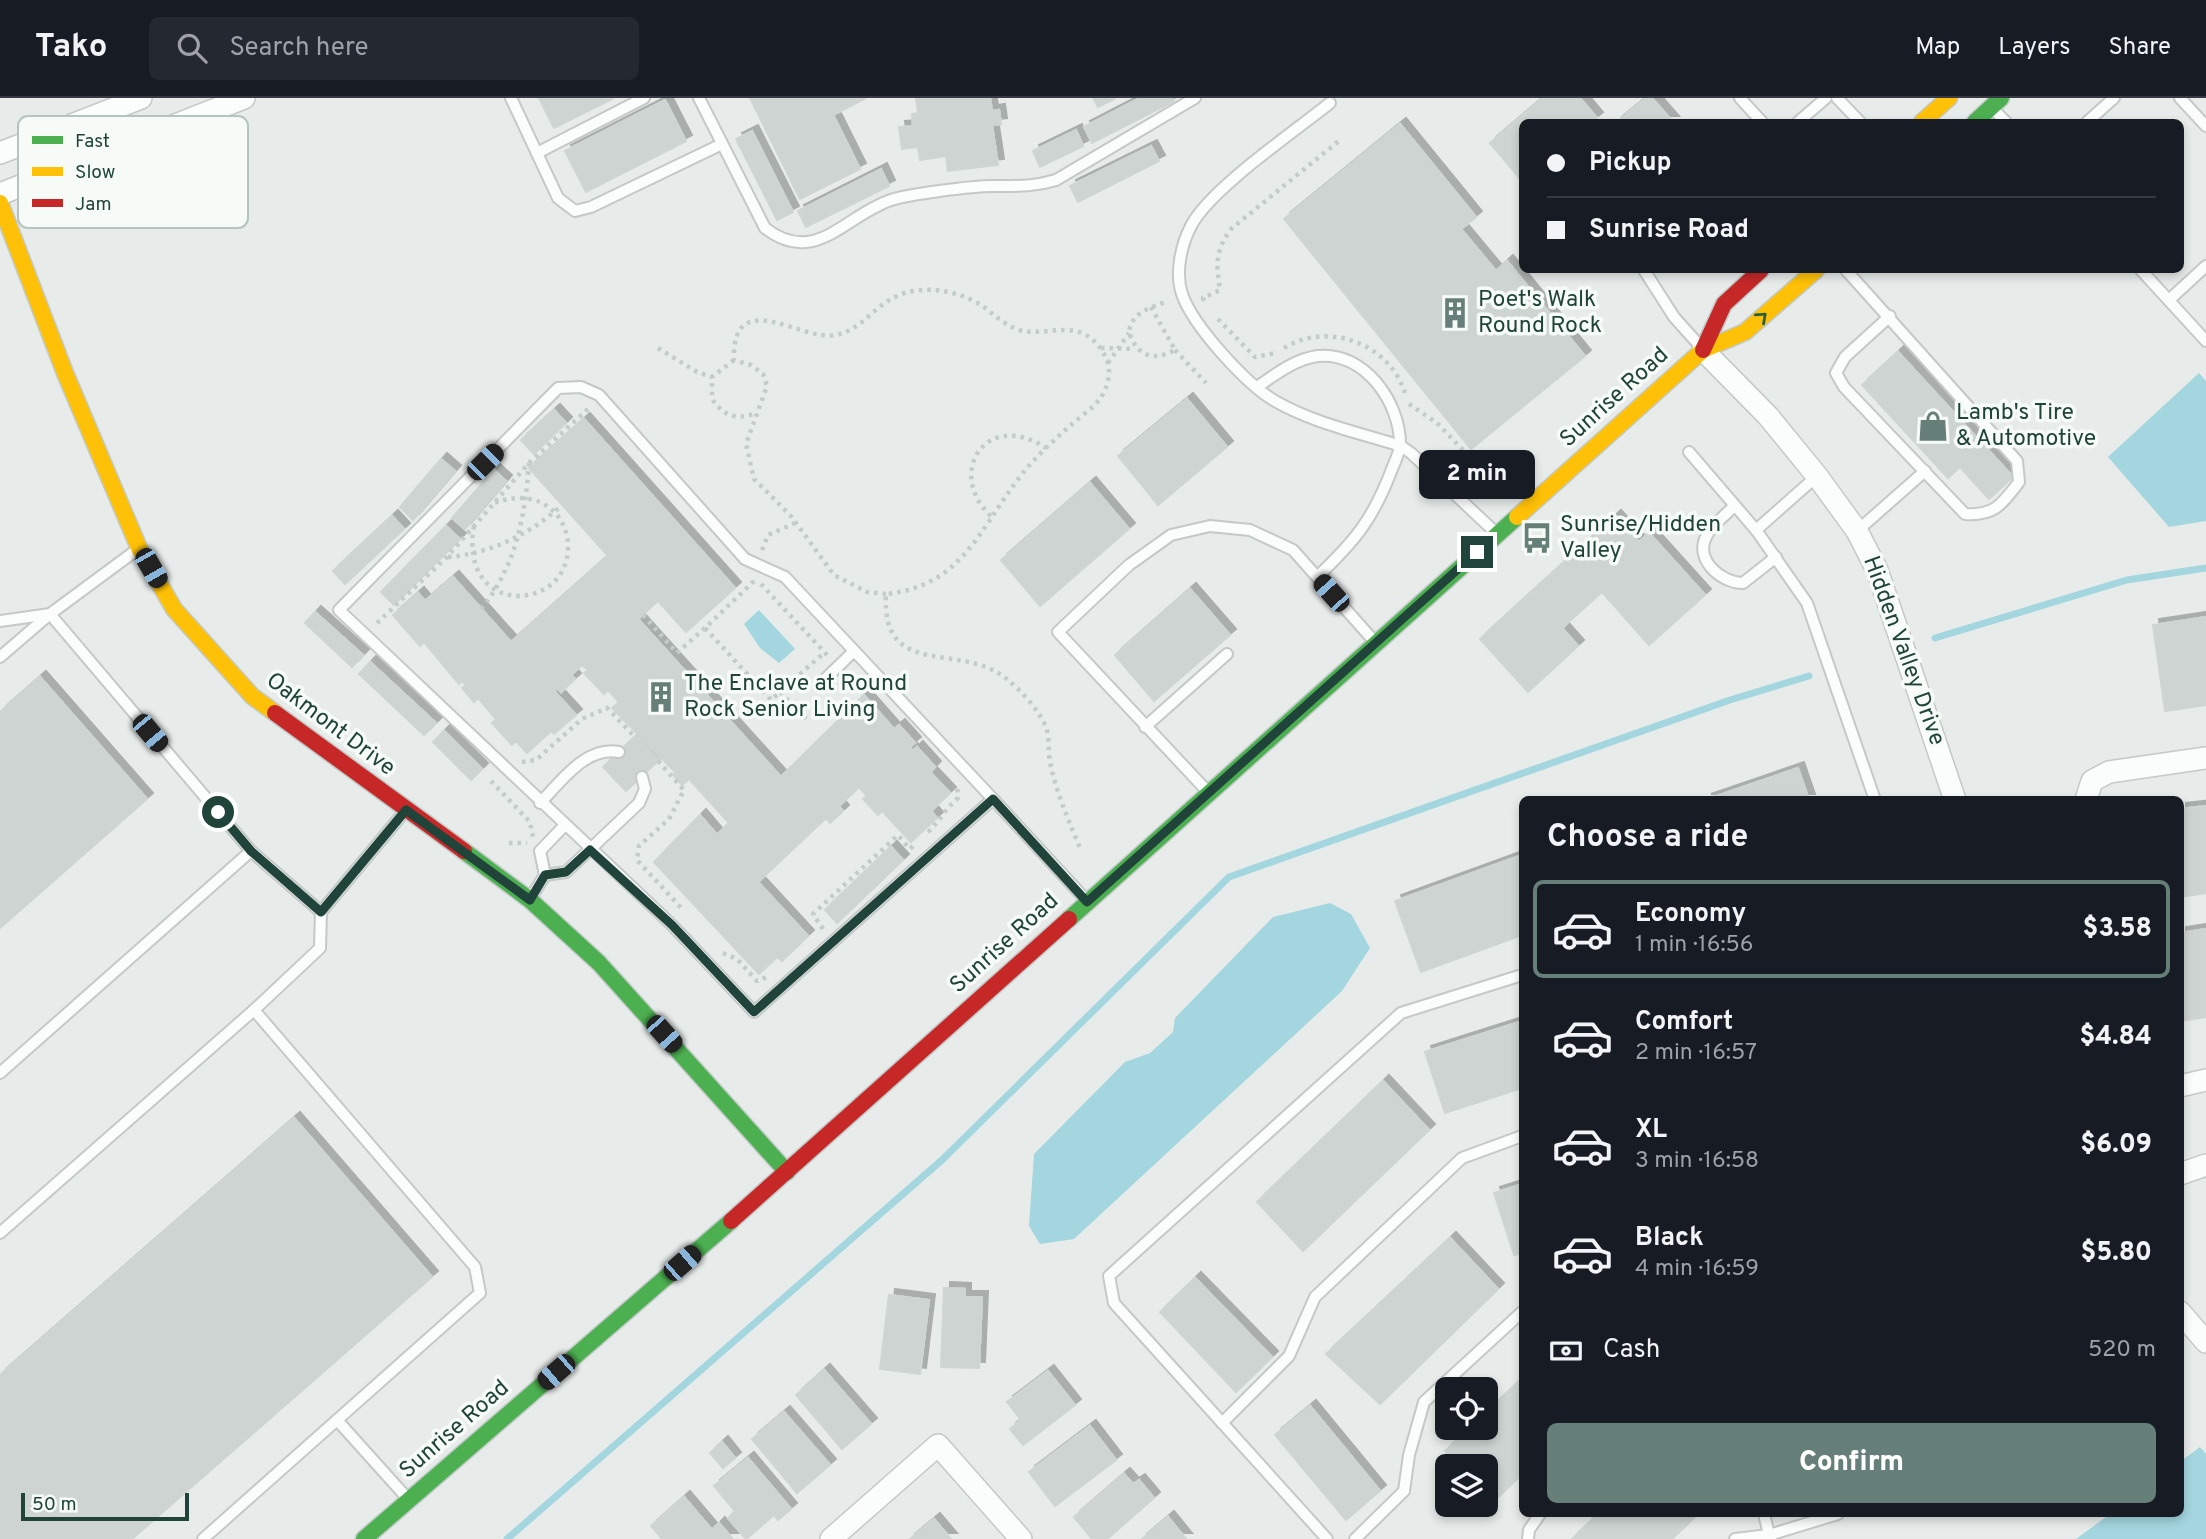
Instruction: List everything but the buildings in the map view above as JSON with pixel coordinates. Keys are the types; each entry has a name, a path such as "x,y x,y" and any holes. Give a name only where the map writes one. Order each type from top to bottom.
{"main road":[{"path":"1925,119 1949,98"},
{"path":"1978,119 1996,102"},
{"name":"Oakmont Drive","path":"0,203 65,373 139,548 174,609 252,696 530,900 613,977 787,1172"},
{"name":"Sunrise Road","path":"1703,350 1724,304 1758,273"},
{"name":"Sunrise Road","path":"364,1539 787,1172 1703,350 1745,332 1813,273"}],"street":[{"path":"79,116 102,105 141,98"},
{"path":"198,116 244,98"},
{"path":"0,153 18,145"},
{"path":"0,194 18,187"},
{"name":"Hidden Valley Drive","path":"1703,350 1768,416 1857,531 1877,570 1954,796"},
{"path":"2087,796 2092,781 2109,772 2206,758"},
{"path":"2184,1085 2206,1080"},
{"path":"2184,1173 2206,1165"},
{"path":"2184,1322 2206,1342"},
{"path":"831,1539 938,1445 1021,1539"}],"lane":[{"path":"511,98 558,198 575,211 591,207 722,144"},
{"path":"537,153 644,98"},
{"path":"699,98 765,228 780,240 795,245 814,241 891,200 989,186 1032,187 1056,180 1195,98"},
{"path":"1740,98 1759,119"},
{"path":"1802,119 1826,98"},
{"path":"1837,98 1857,119"},
{"path":"2090,119 2115,98"},
{"path":"2180,98 2206,126"},
{"path":"1996,102 2004,119"},
{"path":"1329,103 1221,191 1192,224 1181,251 1182,293 1193,315 1256,387 1276,402 1298,413 1401,446 1497,534"},
{"path":"2169,300 2206,266"},
{"path":"1646,273 1674,317 1703,350"},
{"path":"1849,273 1890,316 2017,461 2020,482 2000,505 1984,515 1965,514 1844,387 1836,373 1845,356 1890,316"},
{"path":"2144,273 2206,341"},
{"path":"1256,387 1285,368 1305,360 1334,357 1353,362 1371,376 1382,390 1394,416 1401,446 1375,512 1343,552 1317,577"},
{"path":"993,799 754,1012 672,925 564,826 339,610 558,388 581,387 598,395 745,559 785,577 993,799 1087,902"},
{"path":"1689,452 1756,530 1807,603 1874,796"},
{"path":"1857,531 1924,471"},
{"path":"1756,530 1817,476"},
{"path":"1734,506 1707,535 1704,548 1714,571 1730,581 1743,583 1776,557"},
{"path":"1209,793 1058,632 1129,565 1171,534 1210,526 1250,530 1293,550 1376,643"},
{"path":"0,657 50,614 139,548"},
{"path":"0,621 50,614"},
{"path":"50,614 251,851 321,912"},
{"path":"821,683 854,651"},
{"path":"1145,727 1227,654"},
{"path":"540,803 588,757 606,750 618,752"},
{"path":"545,875 566,872 639,803 645,789 642,776"},
{"path":"0,1233 254,1010 320,948 321,912 406,810"},
{"path":"530,900 545,875 540,851 564,826"},
{"path":"0,1073 251,851"},
{"path":"1327,1539 1114,1303 1109,1276 1401,1013 1519,976"},
{"path":"203,1539 480,1293 475,1267 254,1010"},
{"path":"1222,1423 1289,1356 1315,1297 1462,1158 1519,1137"},
{"path":"1355,1539 1404,1491 1409,1455 1424,1402 1519,1315"},
{"path":"337,1420 409,1500"},
{"path":"1528,1539 1529,1530 1538,1517"},
{"path":"1765,1517 1770,1537"},
{"path":"1735,1539 1770,1537 1829,1517"}],"path":[{"path":"1203,298 1220,290 1215,260 1220,244 1231,229 1340,140"},
{"path":"929,289 967,298 1012,327 1041,332 1074,330 1084,334 1101,348 1108,363 1106,388 1099,401 1046,448 991,516 959,563 924,587 886,594 867,592 834,575 796,523 754,479 748,461 748,432 766,395 763,374 751,365 734,360 735,337 750,323 763,319 816,335 840,335 889,298 929,289"},
{"path":"1108,363 1120,348 1135,316 1170,300"},
{"path":"1151,307 1175,350 1206,383"},
{"path":"1129,332 1136,349 1144,355 1154,357 1175,350"},
{"path":"658,348 697,372 712,376"},
{"path":"1101,348 1136,349"},
{"path":"712,376 734,360"},
{"path":"712,376 712,399 727,416 739,418 757,413"},
{"path":"386,633 377,623 447,557 529,463 588,408 597,418"},
{"path":"739,418 748,432"},
{"path":"991,516 977,501 971,483 971,471 983,447 1006,433 1020,434 1046,448"},
{"path":"481,608 495,589 520,534 527,498 529,463"},
{"path":"474,526 471,554 478,572 495,589 514,596 534,593 552,584 564,566 568,543 566,530 555,512 527,498 506,499 494,504"},
{"path":"447,557 471,554 520,534 562,505"},
{"path":"761,551 768,535 796,523"},
{"path":"748,577 761,584 830,657"},
{"path":"643,615 677,653 754,581"},
{"path":"886,594 886,619 890,632 908,650 921,656 962,658 992,668 1009,680 1035,708 1046,727 1049,760 1060,801 1080,848"},
{"path":"705,628 771,700 825,652"},
{"path":"780,692 809,722"},
{"path":"514,757 519,762 537,760 582,719 607,708 635,737"},
{"path":"657,761 684,790 669,819 639,846 637,860 690,918"},
{"path":"491,781 530,822 533,830 534,835 526,844 509,843"},
{"path":"814,937 824,928 813,914 898,835 910,849 943,818 944,810 958,798 957,782"},
{"path":"715,945 724,954 737,959 757,981 774,974"}],"water":[{"path":"2199,373 2206,381 2206,521 2169,527 2108,457"},
{"path":"759,610 795,649 779,663 760,648 744,624"},
{"path":"1330,903 1351,914 1370,948 1342,991 1074,1239 1040,1244 1029,1226 1034,1154 1125,1062 1150,1053 1173,1032 1175,1018 1273,917"},
{"path":"2200,1447 2206,1454 2206,1539 2076,1539 2106,1517 2184,1517 2184,1459"}],"waterway":[{"path":"1935,638 2127,580 2206,568"},
{"path":"507,1539 942,1160 1229,877 1730,700 1809,676"}],"traffic: fast":[{"path":"1978,119 2001,98"},
{"path":"1069,919 1517,517"},
{"path":"464,851 530,900 599,963 787,1172"},
{"path":"364,1539 731,1221"}],"traffic: slow":[{"path":"1925,119 1949,98"},
{"path":"0,203 65,373 139,548 174,609 252,696 275,713"},
{"path":"1517,517 1703,350 1745,332 1813,273"}],"traffic: jam":[{"path":"1703,350 1724,304 1758,273"},
{"path":"275,713 464,851"},
{"path":"731,1221 1069,919"}],"place":[{"name":"Poet's Walk Round Rock","path":"1455,313"},
{"name":"Lamb's Tire & Automotive","path":"1933,426"},
{"name":"Sunrise/Hidden Valley","path":"1537,538"},
{"name":"The Enclave at Round Rock Senior Living","path":"661,697"}],"route":[{"path":"218,812 251,851 321,912 406,810 530,900 545,875 566,872 590,850 672,925 754,1012 993,799 1087,902 1477,552"}]}
